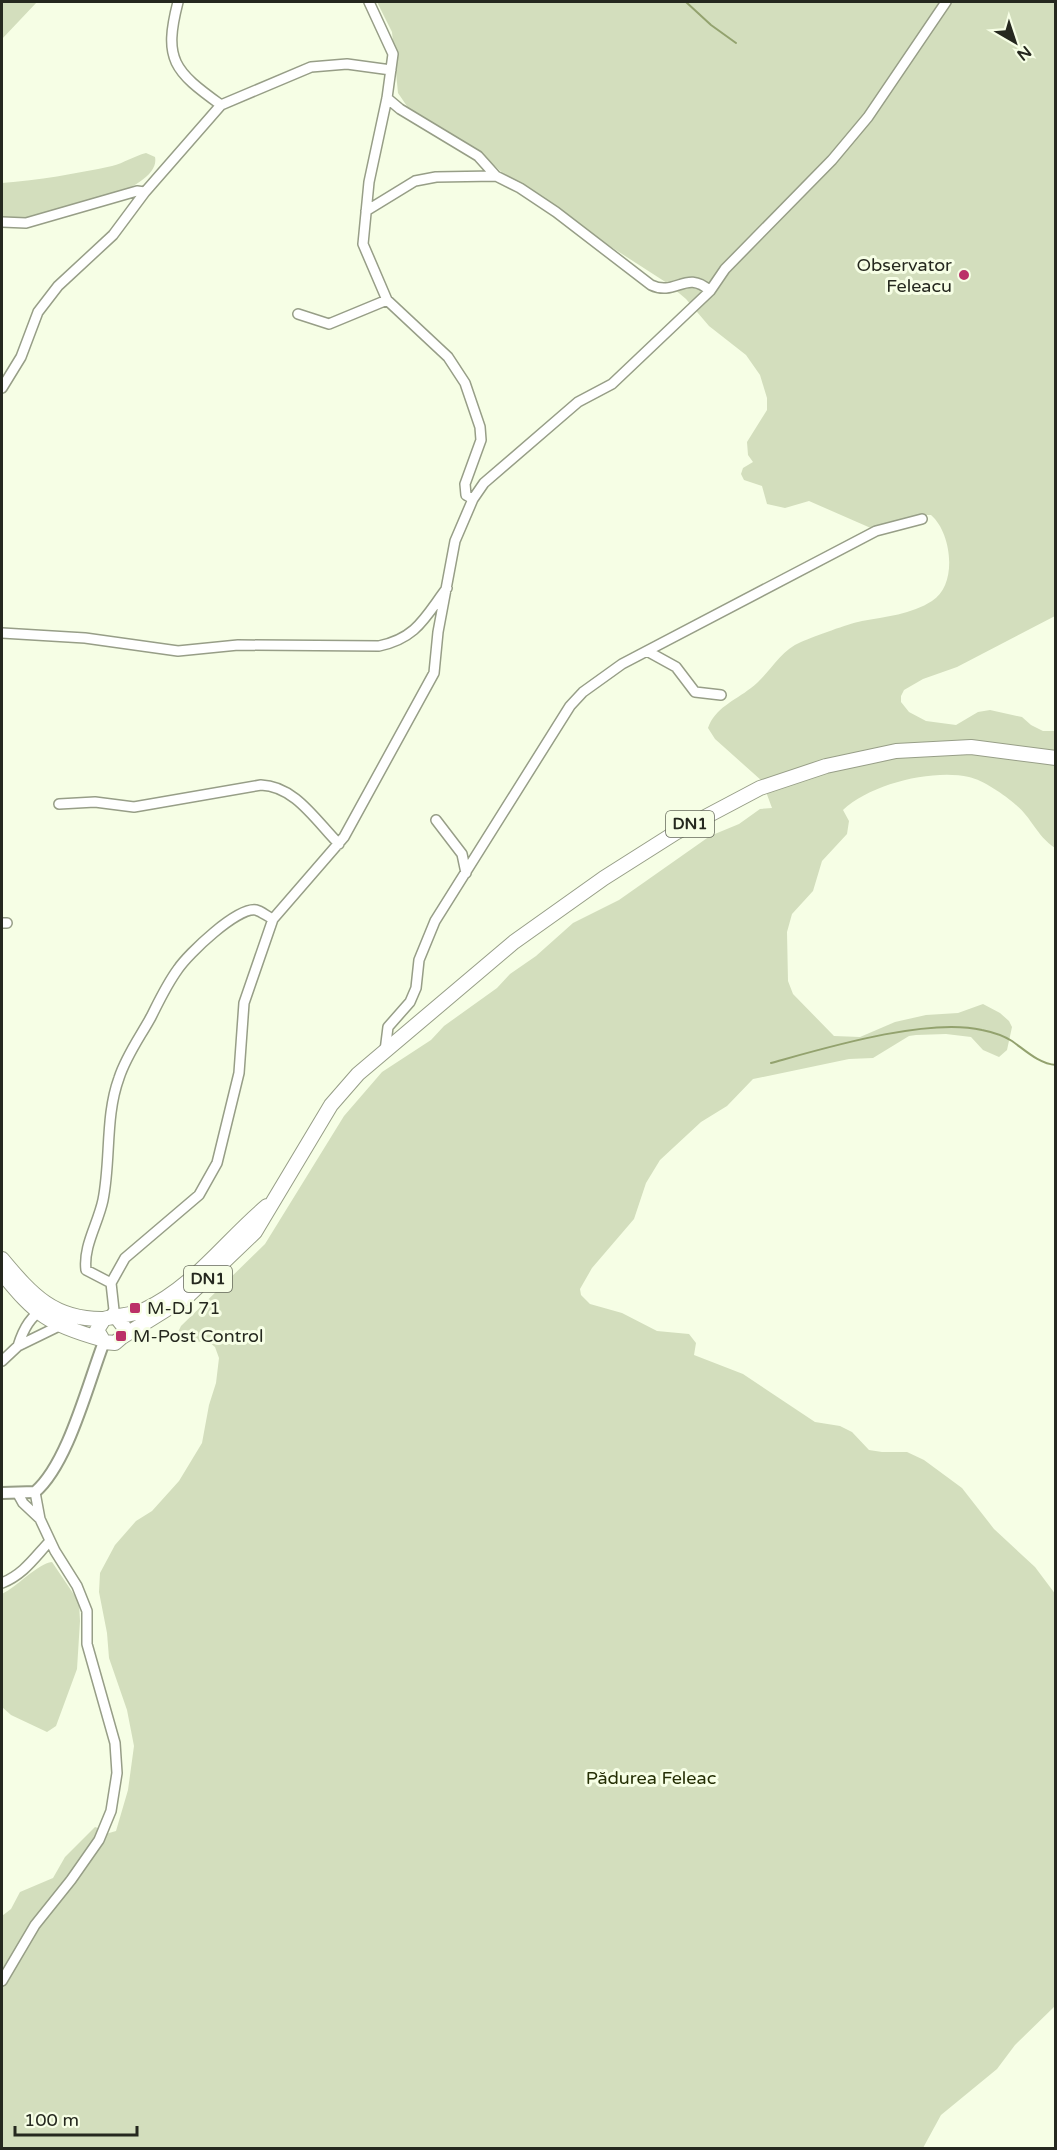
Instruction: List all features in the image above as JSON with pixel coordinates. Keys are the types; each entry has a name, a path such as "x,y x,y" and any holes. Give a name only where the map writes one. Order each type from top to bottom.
{"main road":[{"name":"DN1","path":"102,1340 116,1343 137,1325 165,1312 203,1283 255,1232 344,1088 385,1051 514,942 559,908 675,833 760,788 853,760 936,747 1000,749 1056,758"},
{"name":"DN1","path":"2,1259 27,1288 52,1309 72,1318 110,1318 145,1310 180,1287 273,1200"},
{"path":"2,1273 37,1313 59,1326 102,1340"},
{"path":"102,1340 98,1330 110,1318 123,1326 122,1337"}],"street":[{"path":"177,2 170,43 178,69 188,81 220,105"},
{"path":"369,2 388,38 393,54 387,98 369,182 363,244 387,300 448,357 465,383 480,427 481,440 465,484 466,495 473,500"},
{"path":"110,1318 114,1310 111,1283 125,1258 199,1195 217,1163 239,1073 244,1003 273,919 339,844 434,673 438,632 455,541 473,500 484,483 578,402 612,384 710,291 725,270 832,160 868,117 946,2"},
{"path":"2,388 21,357 38,312 58,286 113,235 145,192 220,105 311,66 347,63 391,70"},
{"path":"387,98 400,109 478,156 496,176 520,188 556,212 651,285 667,290 692,281 701,283 710,291"},
{"path":"366,211 416,181 436,177 496,176"},
{"path":"2,222 26,223 137,191 145,192"},
{"path":"298,314 329,324 387,300"},
{"path":"385,1051 388,1027 410,1002 416,988 419,960 435,921 570,706 600,678 647,651 876,531 922,519"},
{"path":"2,633 85,638 178,651 238,645 379,646 399,642 412,633 448,586"},
{"path":"647,651 676,667 695,692 721,695"},
{"path":"59,804 95,802 134,807 261,785 276,786 290,792 339,844"},
{"path":"436,820 462,854 466,873"},
{"path":"111,1283 86,1270 85,1252 100,1216 108,1175 112,1109 118,1079 126,1061 178,968 217,930 233,917 256,910 273,919"},
{"path":"18,1346 21,1335 37,1313 52,1309"},
{"path":"2,1361 18,1346 59,1326"},
{"path":"2,1493 35,1492 50,1477 62,1455 102,1340"},
{"path":"2,1981 35,1925 99,1840 111,1811 117,1773 115,1743 87,1644 87,1611 77,1586 50,1541 40,1519 35,1492"},
{"path":"18,1494 23,1503 40,1519"},
{"path":"2,1583 16,1577 29,1567 50,1541"}],"green space":[{"path":"2,2 37,2 2,39"},
{"name":"Pădurea Feleac","path":"377,2 1055,2 1055,616 957,667 923,679 904,690 901,702 909,712 926,721 956,725 978,712 990,710 1022,717 1043,731 1055,731 1055,848 1043,838 1016,805 981,781 969,777 938,775 885,786 855,801 843,810 849,821 847,834 822,861 813,891 792,914 787,932 788,981 793,994 834,1036 860,1037 895,1022 926,1015 958,1013 983,1004 1009,1021 1012,1027 1007,1050 999,1057 983,1050 971,1037 946,1034 916,1035 909,1036 873,1058 849,1059 753,1079 727,1106 701,1122 660,1160 646,1183 634,1219 592,1268 580,1289 581,1295 590,1304 622,1313 657,1331 689,1334 696,1343 694,1355 743,1374 815,1422 840,1426 852,1432 869,1450 907,1452 924,1460 962,1488 994,1529 1035,1567 1056,1595 1055,2006 1015,2045 997,2069 941,2115 923,2148 2,2148 2,1916 11,1909 20,1892 53,1878 65,1857 95,1827 101,1829 102,1835 116,1831 128,1790 134,1746 127,1710 109,1658 99,1592 100,1573 115,1545 136,1521 152,1511 179,1481 202,1443 209,1405 216,1383 219,1358 215,1347 209,1342 185,1341 180,1338 178,1332 181,1326 265,1244 344,1116 382,1072 431,1040 444,1026 497,988 510,974 536,956 573,923 619,900 710,836 739,824 760,809 772,808 762,781 715,739 708,728 720,710 757,683 793,646 848,625 916,609 932,601 940,593 949,572 944,534 931,515 919,515 873,529 809,501 785,508 767,504 762,486 744,480 741,474 743,468 753,462 748,455 747,442 767,410 767,398 760,375 746,355 709,326 686,299 667,283 605,243 565,213 514,183 478,151 413,115 398,93 392,32"},
{"path":"146,153 155,157 153,169 143,180 126,190 47,216 26,220 2,220 2,183 98,169 116,165"},
{"path":"52,1562 79,1602 80,1621 77,1669 56,1726 47,1732 11,1715 2,1707 2,1594 40,1567"}],"waterway":[{"path":"686,2 711,25 736,43"},
{"path":"771,1063 876,1036 960,1027 1002,1036 1038,1059 1056,1065"}],"place":[{"name":"Observator Feleacu","path":"964,275"},
{"name":"M-DJ 71","path":"135,1308"},
{"name":"M-Post Control","path":"121,1336"}]}
